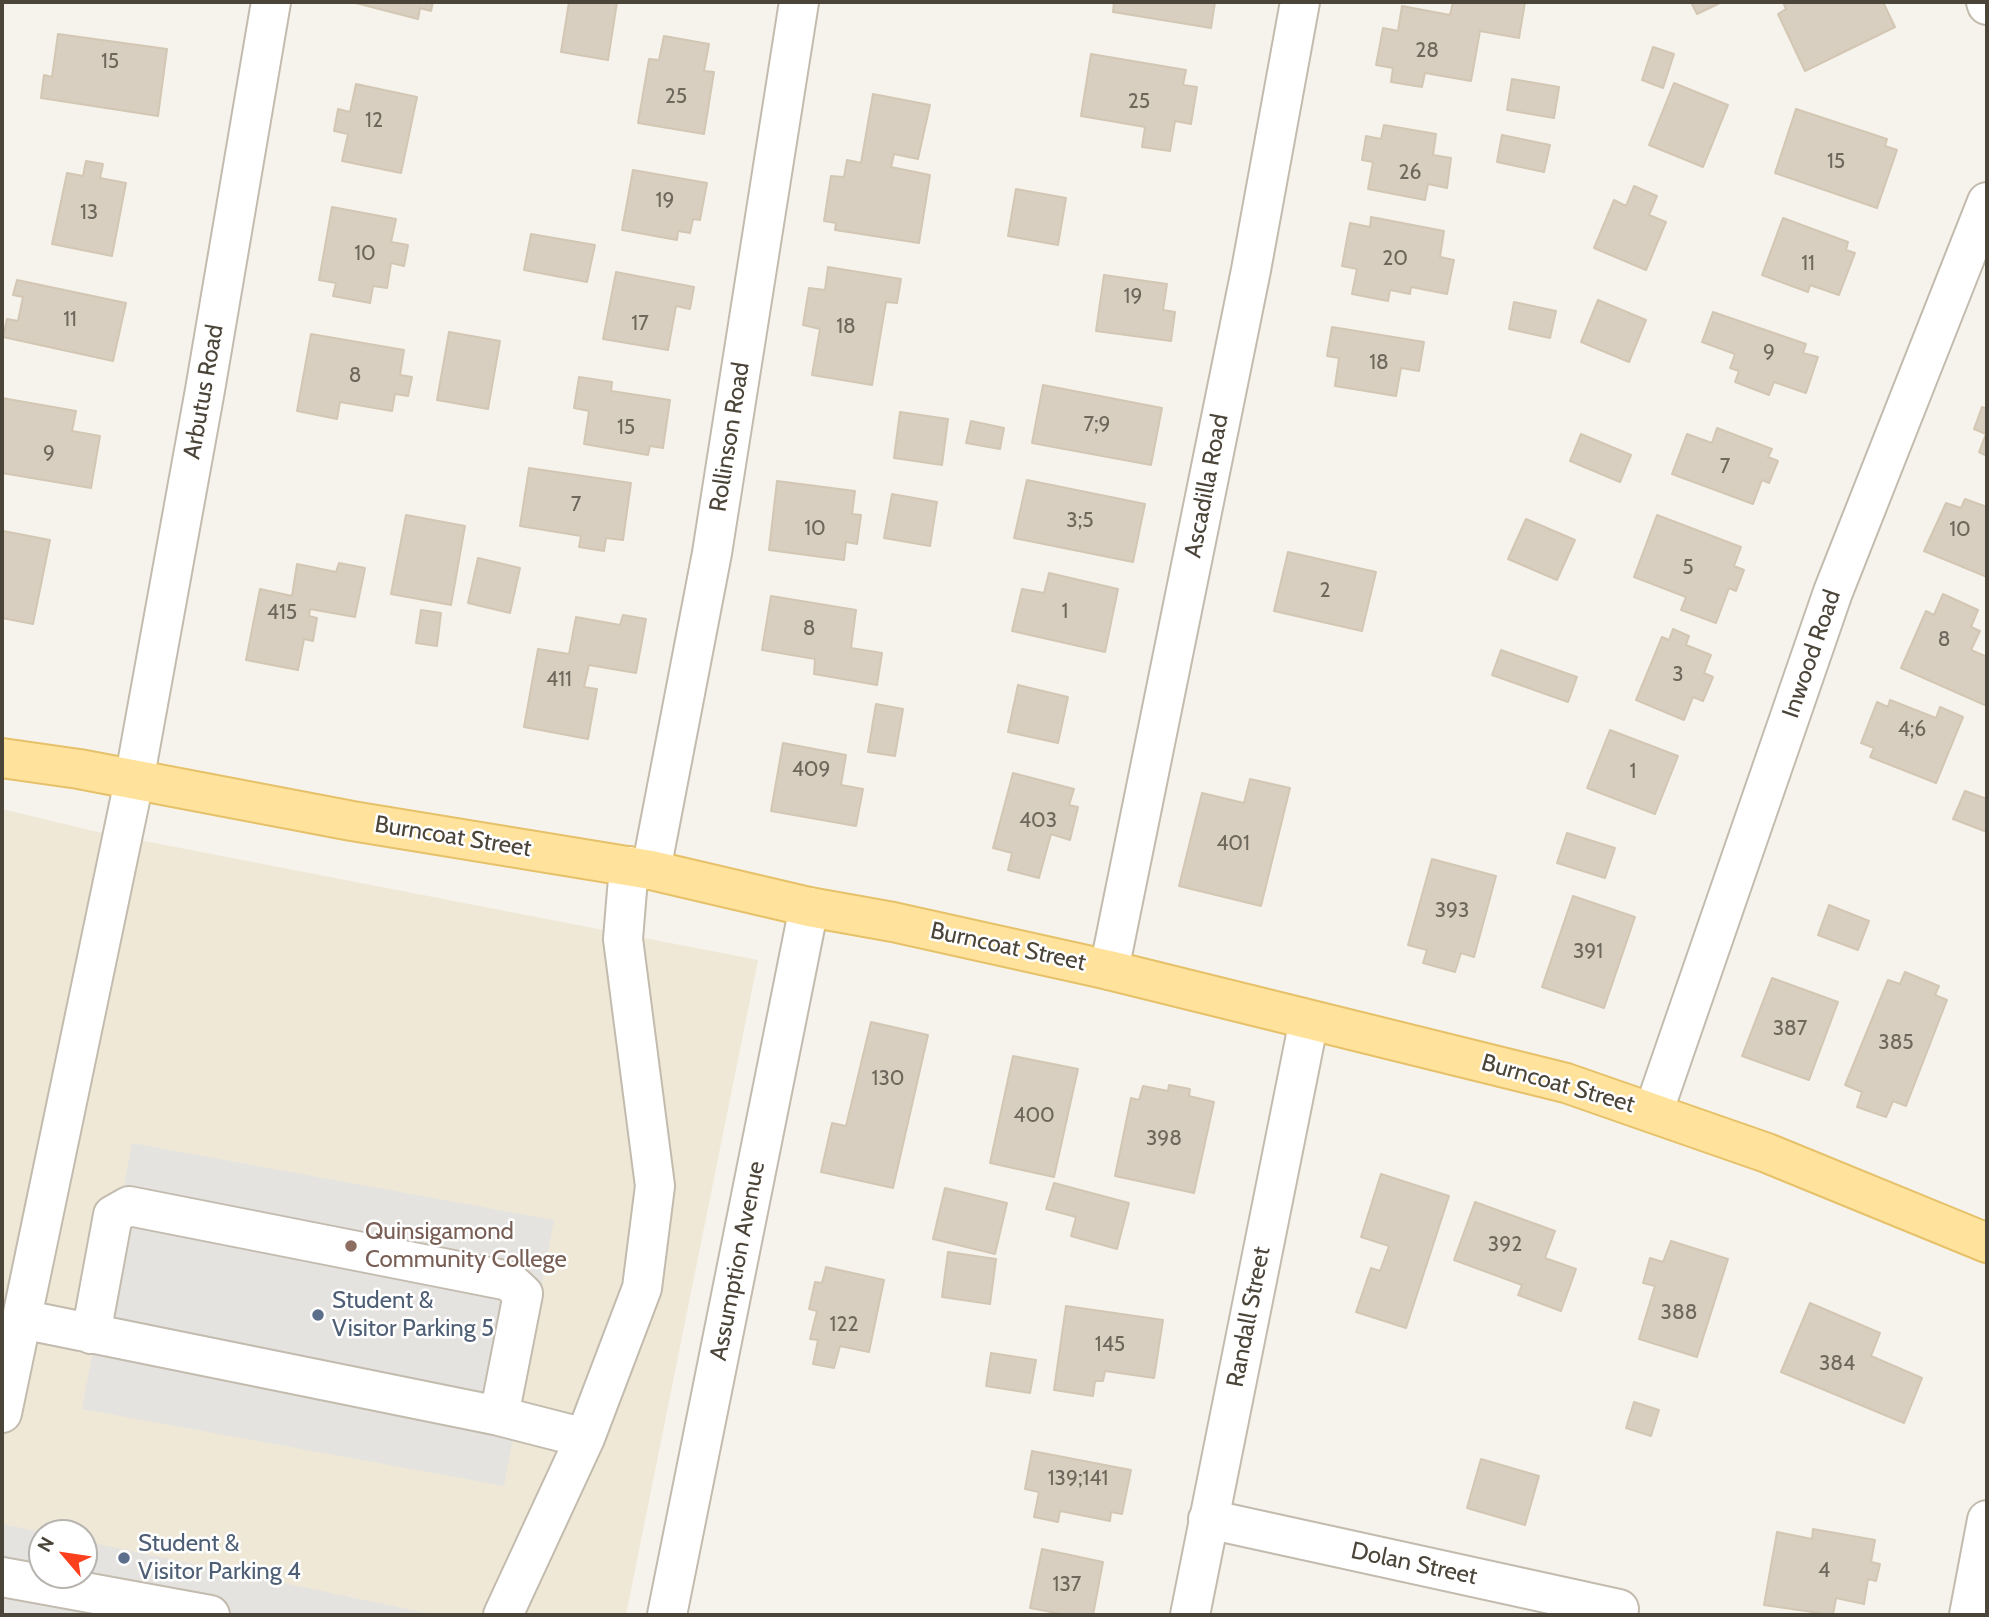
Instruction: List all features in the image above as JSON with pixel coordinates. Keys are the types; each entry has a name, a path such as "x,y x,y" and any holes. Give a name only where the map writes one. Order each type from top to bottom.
{"main road":[{"name":"Burncoat Street","path":"2,758 79,769 352,821 640,868 1109,970 1566,1083 1767,1153 1987,1243"}],"street":[{"name":"Arbutus Road","path":"2,1413 134,781 205,390 271,2"},
{"name":"Rollinson Road","path":"503,1615 585,1438 642,1288 655,1186 623,939 712,553 799,2"},
{"name":"Ascadilla Road","path":"1109,970 1251,270 1300,2"},
{"name":"Inwood Road","path":"1653,1113 1833,592 1987,202"},
{"name":"Assumption Avenue","path":"667,1615 809,906"},
{"name":"Randall Street","path":"1190,1615 1309,1020"},
{"path":"91,1334 113,1215 129,1206 509,1281 523,1294 499,1416"},
{"path":"21,1319 499,1416 585,1438"},
{"name":"Dolan Street","path":"1208,1519 1619,1609"},
{"path":"1969,1615 1987,1520"},
{"path":"2,1577 210,1615"}],"shaded area":[{"name":"Quinsigamond Community College","path":"2,809 98,832 758,960 626,1615 2,1615"},
{"name":"Student & Visitor Parking 5","path":"132,1143 554,1220 504,1486 82,1409"},
{"name":"Student & Visitor Parking 4","path":"2,1524 28,1529 28,1589 98,1589 98,1544 436,1615 2,1615"}],"building":[{"path":"352,2 433,2 431,11 420,8 418,19"},
{"path":"569,2 617,2 608,60 561,52"},
{"path":"1114,2 1215,2 1211,28 1113,12"},
{"path":"1453,2 1525,2 1519,38 1480,31 1471,81 1425,73 1422,87 1391,82 1393,68 1376,65 1383,28 1398,31 1402,6 1450,15"},
{"path":"1691,2 1722,2 1697,14"},
{"path":"1783,2 1883,2 1895,27 1805,71 1778,14 1786,9"},
{"path":"58,34 167,49 158,116 41,98 44,75 52,77"},
{"path":"664,36 709,44 704,71 714,72 704,134 638,123 649,59 659,60"},
{"path":"1653,47 1674,54 1663,88 1642,80"},
{"path":"1091,54 1186,70 1183,85 1197,87 1191,124 1175,121 1170,151 1142,147 1145,127 1081,116"},
{"path":"1512,79 1559,87 1554,118 1507,110"},
{"path":"1674,83 1728,105 1703,167 1649,145"},
{"path":"356,84 417,97 401,173 342,161 348,134 334,131 338,109 350,112"},
{"path":"873,94 930,105 918,159 894,154 891,167 930,175 919,243 835,230 836,223 824,221 831,176 844,177 847,160 861,163"},
{"path":"1796,109 1887,139 1885,146 1897,150 1877,208 1775,173"},
{"path":"1384,125 1436,134 1433,155 1451,158 1447,188 1428,184 1425,200 1368,189 1373,162 1362,160 1366,136 1381,139"},
{"path":"1502,135 1550,145 1544,172 1497,162"},
{"path":"86,161 103,164 100,178 126,183 112,256 52,244 67,173 83,176"},
{"path":"633,170 707,183 700,220 693,219 690,233 678,231 677,240 622,230"},
{"path":"1634,186 1657,196 1649,215 1666,222 1646,270 1594,248 1614,200 1626,206"},
{"path":"1016,189 1066,198 1058,245 1008,236"},
{"path":"332,207 396,219 391,242 408,245 404,266 391,263 387,288 373,286 370,303 333,296 336,283 319,280"},
{"path":"1371,217 1444,231 1440,257 1454,260 1447,294 1411,287 1410,294 1390,290 1388,301 1352,294 1357,269 1342,266 1350,223 1370,227"},
{"path":"1783,218 1848,242 1846,250 1855,253 1839,295 1810,285 1808,292 1762,275"},
{"path":"531,234 595,245 587,282 524,270"},
{"path":"828,267 901,279 897,303 886,302 872,385 812,375 820,329 803,325 809,288 825,290"},
{"path":"616,272 694,287 690,309 676,306 668,350 603,339"},
{"path":"1104,275 1167,284 1163,310 1175,312 1171,341 1096,331"},
{"path":"17,280 126,303 113,361 3,337 7,319 18,321 23,297 13,295"},
{"path":"1598,300 1646,320 1629,362 1581,342"},
{"path":"1514,302 1556,311 1550,338 1509,329"},
{"path":"1713,312 1806,344 1803,353 1818,357 1806,393 1774,382 1769,395 1735,382 1739,371 1730,368 1735,354 1702,342"},
{"path":"1332,327 1424,342 1419,371 1401,368 1396,396 1335,386 1339,358 1327,356"},
{"path":"449,332 500,341 488,409 437,400"},
{"path":"311,334 404,350 400,375 412,377 408,396 395,394 392,411 340,402 337,419 297,411"},
{"path":"579,377 612,382 611,391 670,400 663,448 650,446 648,455 584,444 589,411 574,408"},
{"path":"1043,385 1162,408 1151,465 1032,443"},
{"path":"2,398 76,411 72,431 100,436 91,488 2,473"},
{"path":"1982,407 1987,409 1987,456 1979,452 1986,434 1974,429"},
{"path":"900,412 948,419 942,465 894,458"},
{"path":"971,421 1004,428 1000,449 966,443"},
{"path":"1717,428 1772,449 1768,457 1778,461 1769,483 1762,480 1753,504 1672,474 1687,434 1712,443"},
{"path":"1581,434 1631,455 1620,482 1570,461"},
{"path":"529,468 631,483 623,540 606,538 604,551 579,547 581,536 520,526"},
{"path":"1027,480 1145,504 1133,562 1014,538"},
{"path":"777,481 855,491 852,514 861,515 857,544 846,542 844,560 769,550"},
{"path":"892,494 937,502 930,546 884,538"},
{"path":"1965,499 1987,507 1987,577 1924,551 1946,503 1961,508"},
{"path":"406,515 465,526 451,605 391,594"},
{"path":"1657,515 1741,547 1734,566 1744,570 1736,591 1729,588 1716,623 1681,610 1686,597 1634,577"},
{"path":"1526,519 1575,540 1557,580 1508,559"},
{"path":"3,531 50,540 33,624 2,618"},
{"path":"1288,552 1376,572 1362,631 1274,611"},
{"path":"478,558 520,568 510,613 468,603"},
{"path":"339,563 365,568 355,617 310,609 309,616 317,618 313,641 304,639 298,670 246,660 260,589 292,596 297,564 336,572"},
{"path":"1049,573 1118,589 1105,652 1012,631 1022,589 1044,593"},
{"path":"1943,594 1978,610 1971,627 1980,631 1971,650 1987,657 1987,706 1901,668 1926,611 1934,615"},
{"path":"771,596 856,610 851,648 882,653 877,685 814,674 815,659 762,650"},
{"path":"421,610 441,613 437,646 416,643"},
{"path":"623,615 646,619 636,673 589,665 584,687 597,689 588,739 524,727 538,649 569,654 576,617 620,625"},
{"path":"1673,629 1689,636 1686,645 1711,655 1704,673 1713,677 1703,701 1693,697 1684,720 1636,700 1662,637 1669,640"},
{"path":"1501,650 1577,677 1568,702 1492,675"},
{"path":"1018,685 1068,697 1058,743 1008,732"},
{"path":"1890,700 1936,718 1940,707 1963,717 1936,783 1870,757 1874,748 1861,743 1877,702 1888,707"},
{"path":"876,704 903,709 895,756 868,752"},
{"path":"1610,730 1678,756 1655,814 1587,788"},
{"path":"783,743 846,755 841,785 863,789 856,826 771,811"},
{"path":"1013,773 1074,789 1069,805 1078,807 1070,840 1051,834 1039,878 1008,870 1012,853 993,848"},
{"path":"1250,779 1290,788 1261,906 1179,886 1202,793 1244,803"},
{"path":"1965,791 1987,799 1987,832 1953,819"},
{"path":"1567,833 1615,848 1605,878 1557,863"},
{"path":"1432,859 1496,876 1474,957 1461,953 1455,972 1423,963 1427,950 1408,945"},
{"path":"1573,896 1635,917 1604,1008 1542,987"},
{"path":"1829,905 1869,921 1858,950 1818,935"},
{"path":"1905,972 1939,986 1935,995 1947,1000 1906,1106 1893,1101 1886,1117 1857,1107 1862,1092 1845,1085 1888,980 1900,984"},
{"path":"1772,978 1838,1002 1809,1080 1742,1056"},
{"path":"871,1022 928,1035 893,1188 821,1172 832,1123 846,1126"},
{"path":"1013,1056 1078,1069 1054,1177 990,1163"},
{"path":"1169,1085 1190,1089 1189,1096 1214,1102 1194,1193 1115,1176 1131,1098 1139,1100 1143,1086 1168,1091"},
{"path":"1381,1174 1449,1196 1406,1328 1356,1312 1371,1268 1380,1271 1389,1246 1361,1237"},
{"path":"1054,1183 1129,1203 1117,1249 1071,1236 1076,1217 1046,1209"},
{"path":"945,1188 1007,1203 995,1254 933,1239"},
{"path":"1475,1202 1555,1231 1545,1258 1576,1269 1561,1311 1518,1295 1522,1285 1454,1260"},
{"path":"1671,1241 1728,1259 1697,1357 1639,1339 1655,1286 1643,1283 1650,1258 1663,1262"},
{"path":"948,1252 996,1259 990,1304 942,1297"},
{"path":"826,1267 884,1280 869,1352 840,1346 834,1368 813,1364 818,1340 810,1339 817,1311 809,1309 815,1282 822,1283"},
{"path":"1810,1303 1880,1333 1871,1356 1922,1378 1904,1423 1781,1372"},
{"path":"1066,1306 1163,1320 1154,1378 1105,1371 1103,1381 1095,1381 1093,1396 1054,1390"},
{"path":"991,1353 1036,1360 1030,1393 986,1386"},
{"path":"1634,1402 1659,1410 1651,1436 1626,1428"},
{"path":"1032,1451 1131,1470 1122,1514 1111,1512 1110,1521 1060,1511 1058,1522 1034,1517 1039,1492 1025,1489"},
{"path":"1481,1459 1539,1476 1525,1525 1467,1508"},
{"path":"1813,1529 1875,1540 1871,1562 1880,1564 1876,1581 1868,1579 1864,1604 1836,1598 1833,1615 1764,1605 1777,1532 1812,1539"},
{"path":"1042,1549 1103,1562 1093,1615 1067,1615 1030,1608"}],"place":[{"name":"Quinsigamond Community College","path":"351,1246"},
{"name":"Student & Visitor Parking 5","path":"318,1315"},
{"name":"Student & Visitor Parking 4","path":"124,1558"}]}
